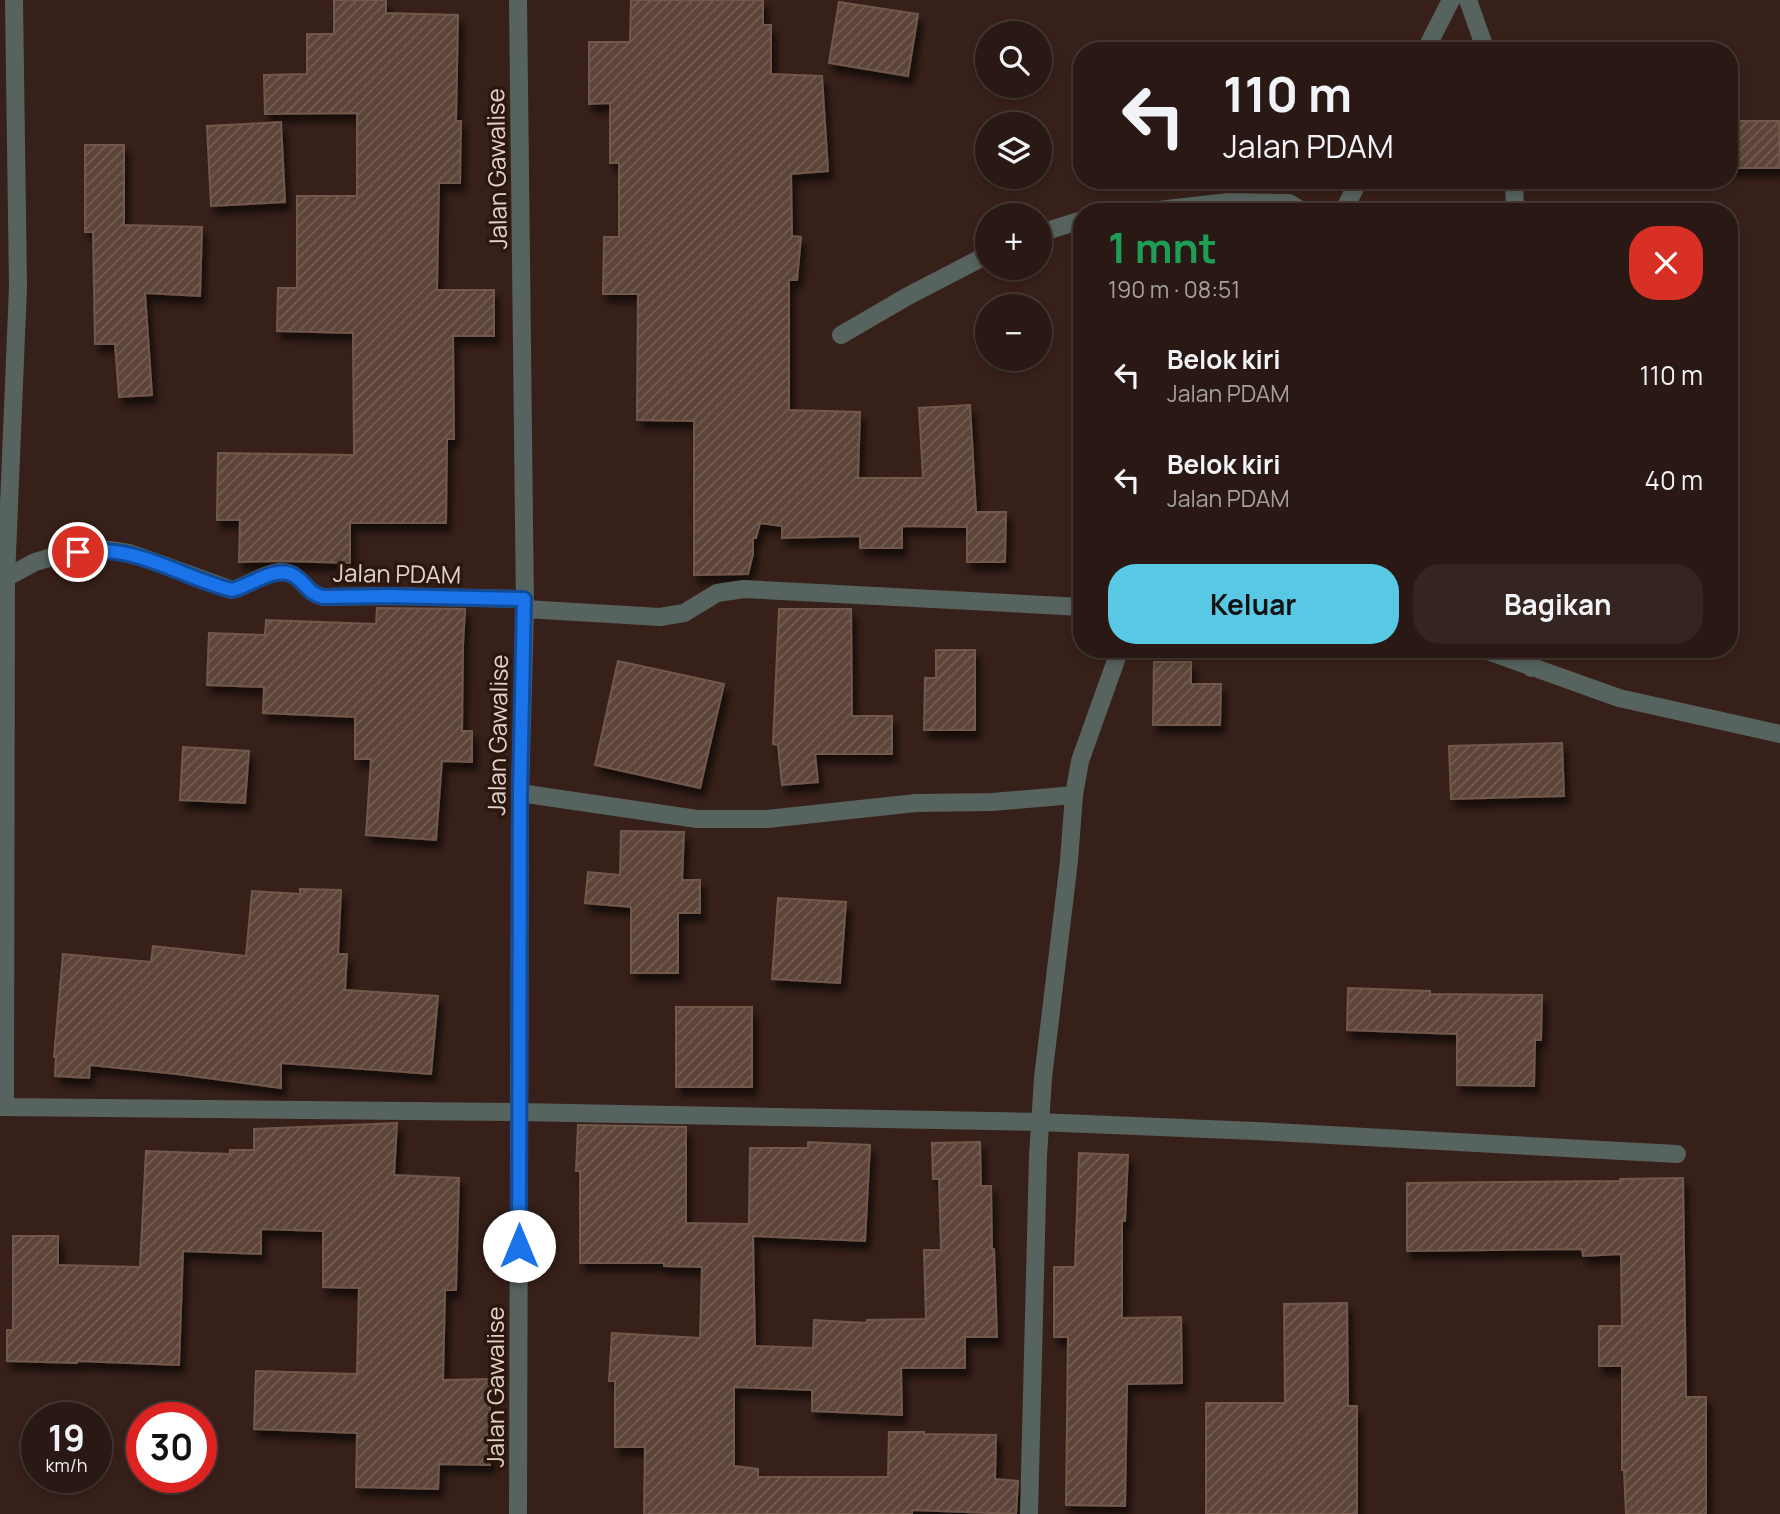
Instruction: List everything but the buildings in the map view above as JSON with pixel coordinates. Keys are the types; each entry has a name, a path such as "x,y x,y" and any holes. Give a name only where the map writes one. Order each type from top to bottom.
{"street":[{"path":"14,0 18,287 3,580 2,1107 519,1112 1039,1122 1676,1154"},
{"name":"Jalan Gawalise","path":"518,0 525,604 520,793 519,1514"},
{"path":"1430,42 1451,0"},
{"path":"1468,0 1483,42"},
{"path":"1219,203 1289,203"},
{"path":"1052,229 1073,223"},
{"path":"841,335 908,296 975,262"},
{"name":"Jalan PDAM","path":"3,580 35,562 63,554 109,550 129,553 232,590 265,576 282,573 296,576 314,595 323,597 387,596 525,604 660,617 684,613 717,593 744,589 1073,607"},
{"path":"1029,1514 1039,1122 1071,850 1074,795 1080,761 1117,658"},
{"path":"1505,658 1619,698 1780,734"},
{"path":"1531,658 1531,668"},
{"path":"520,793 697,819 767,819 916,803 992,802 1074,795"}],"route":[{"path":"78,552 109,550 129,553 232,590 265,576 282,573 296,576 314,595 323,597 524,599 520,793 519,1246"}]}
